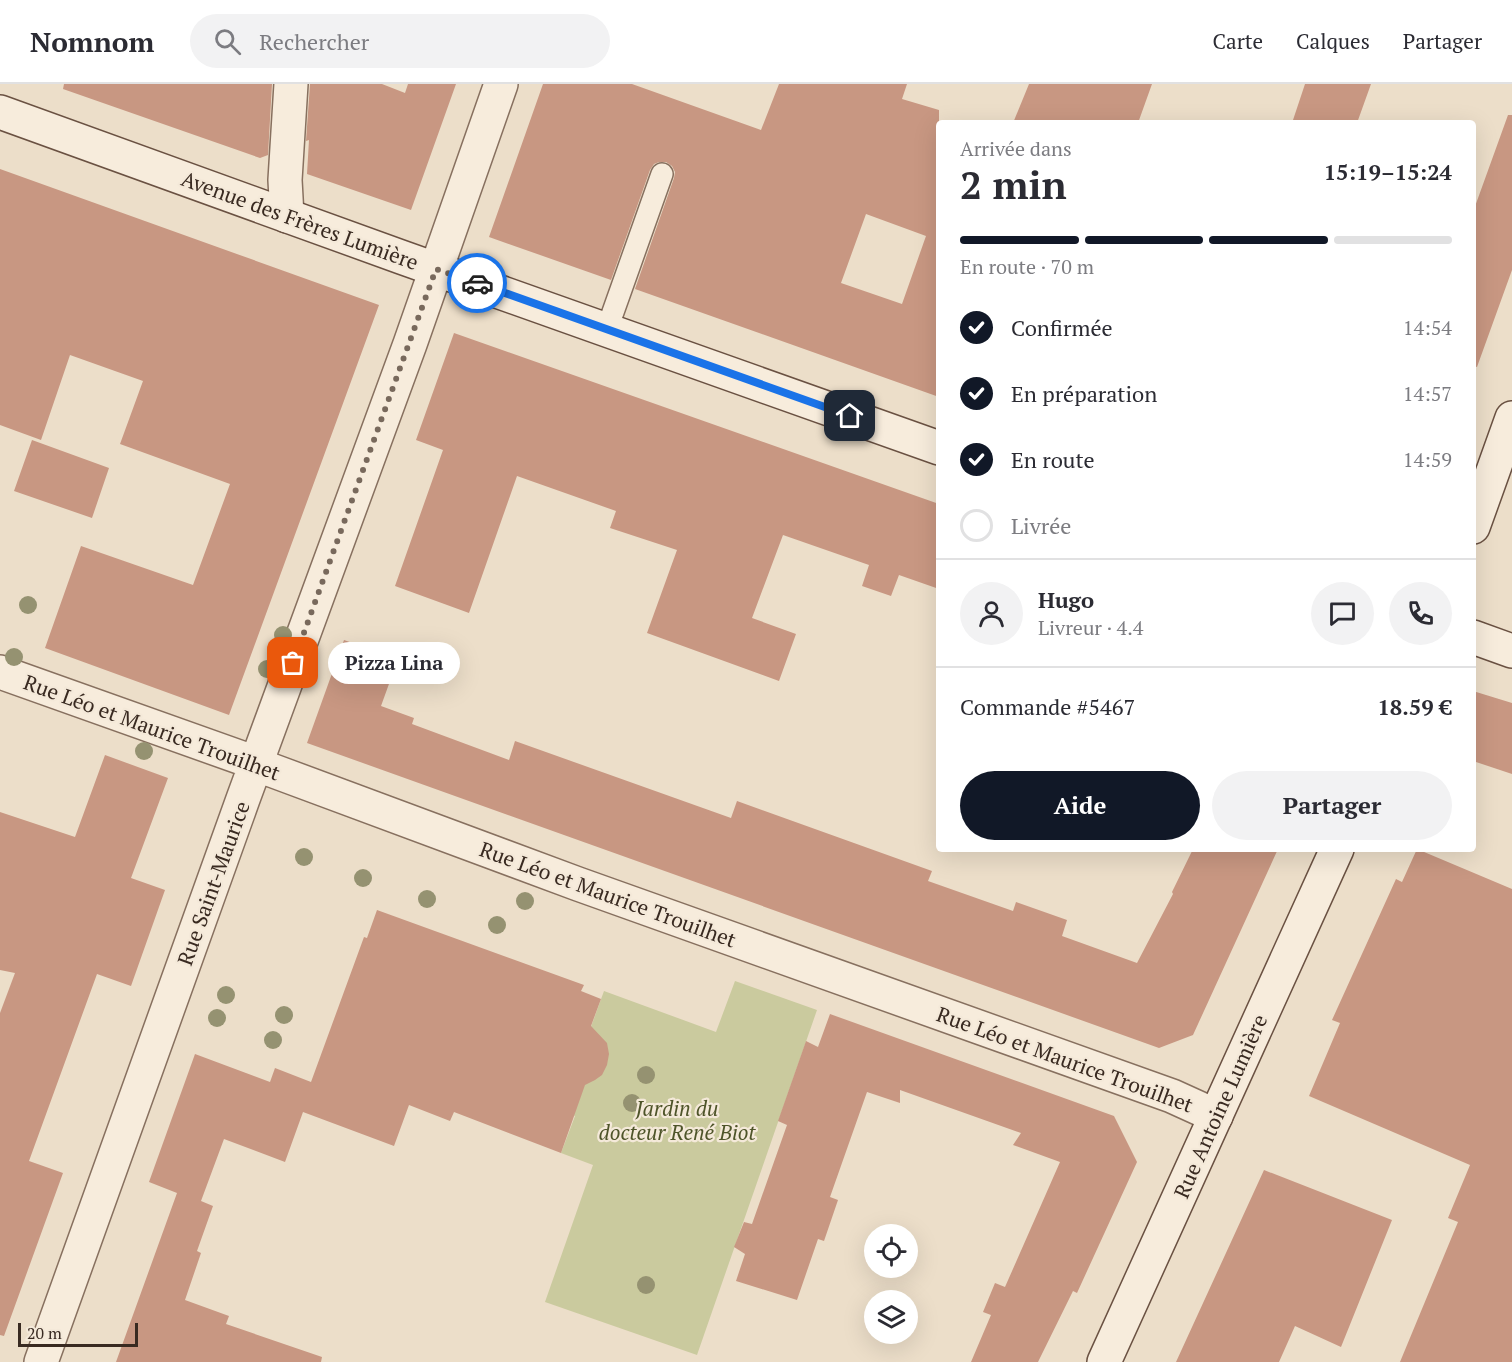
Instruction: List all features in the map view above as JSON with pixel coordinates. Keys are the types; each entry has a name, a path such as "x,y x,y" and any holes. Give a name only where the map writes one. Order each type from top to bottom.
{"street":[{"path":"287,216 285,180 291,84"},
{"name":"Rue Saint-Maurice","path":"41,1362 501,84"},
{"name":"Avenue des Frères Lumière","path":"0,112 936,447"},
{"path":"1476,519 1512,418"},
{"path":"1476,638 1512,651"},
{"name":"Rue Léo et Maurice Trouilhet","path":"0,672 256,763 578,884 1172,1096 1216,1116"},
{"name":"Rue Antoine Lumière","path":"1104,1362 1336,852"}],"lane":[{"path":"606,329 662,174"}],"green space":[{"name":"Jardin du docteur René Biot","path":"735,981 817,1010 697,1355 545,1302 593,1165 561,1153 575,1116 561,1109 604,991 716,1032"}],"building":[{"path":"64,84 272,84 268,155 260,158 63,89"},
{"path":"310,84 382,84 405,93 408,84 456,84 411,210 307,174 309,140 306,141"},
{"path":"543,84 632,84 761,130 779,84 907,84 902,99 939,110 939,120 936,120 936,396 635,289 674,178 675,172 672,166 666,162 654,164 650,170 611,280 489,237","holes":["866,214 926,236 902,304 841,283"]},
{"path":"1029,84 1152,84 1139,120 1014,120"},
{"path":"1305,84 1371,84 1358,120 1293,120"},
{"path":"1508,115 1512,115 1512,270 1477,367 1476,367 1476,204"},
{"path":"0,169 379,305 229,715 45,648 81,546 193,585 230,484 120,444 143,381 70,355 41,440 0,425"},
{"path":"454,333 936,503 936,588 899,575 891,596 862,586 869,565 783,535 752,618 796,634 779,681 647,633 677,550 610,528 616,511 517,476 469,613 395,586 443,450 416,440"},
{"path":"32,440 109,468 92,518 14,491"},
{"path":"344,640 398,659 381,706 414,718 412,724 509,760 515,741 731,818 737,801 932,871 928,881 1013,911 1016,902 1067,920 1062,936 1137,963 1173,894 1192,852 1277,852 1193,1035 1159,1048 307,743"},
{"path":"1476,692 1512,703 1512,774 1476,762"},
{"path":"105,755 168,778 131,878 165,890 131,986 97,974 29,1161 63,1173 4,1336 0,1335 0,1013 15,973 0,970 0,812 75,837"},
{"path":"1416,852 1424,852 1512,889 1512,1362 1400,1362 1458,1222 1448,1218 1470,1165 1309,1096 1340,1023 1332,1020 1396,879 1402,882"},
{"path":"377,910 584,985 581,991 601,999 591,1026 607,1043 609,1054 607,1065 602,1075 585,1085 561,1153 454,1112 450,1121 409,1105 394,1146 303,1112 285,1162 224,1139 201,1201 213,1206 197,1251 201,1253 185,1300 229,1316 226,1324 322,1357 321,1362 116,1362 177,1193 149,1182 195,1054 270,1082 275,1068 311,1082 364,937 367,938"},
{"path":"830,1014 1114,1116 1137,1162 1077,1293 1073,1291 1038,1362 971,1362 991,1315 983,1312 995,1283 1005,1287 1060,1162 1013,1145 1021,1133 900,1090 900,1103 867,1092 830,1197 838,1200 824,1241 818,1239 797,1300 736,1281 745,1254 734,1247 744,1222 752,1224 787,1125 778,1121 806,1041 818,1047"},
{"path":"1264,1170 1392,1220 1341,1347 1295,1326 1279,1362 1176,1362"}],"way so far":[{"path":"293,663 436,269 477,283"}],"place":[{"name":"Pizza Lina","path":"293,663"}],"route":[{"path":"477,283 850,416"}]}
